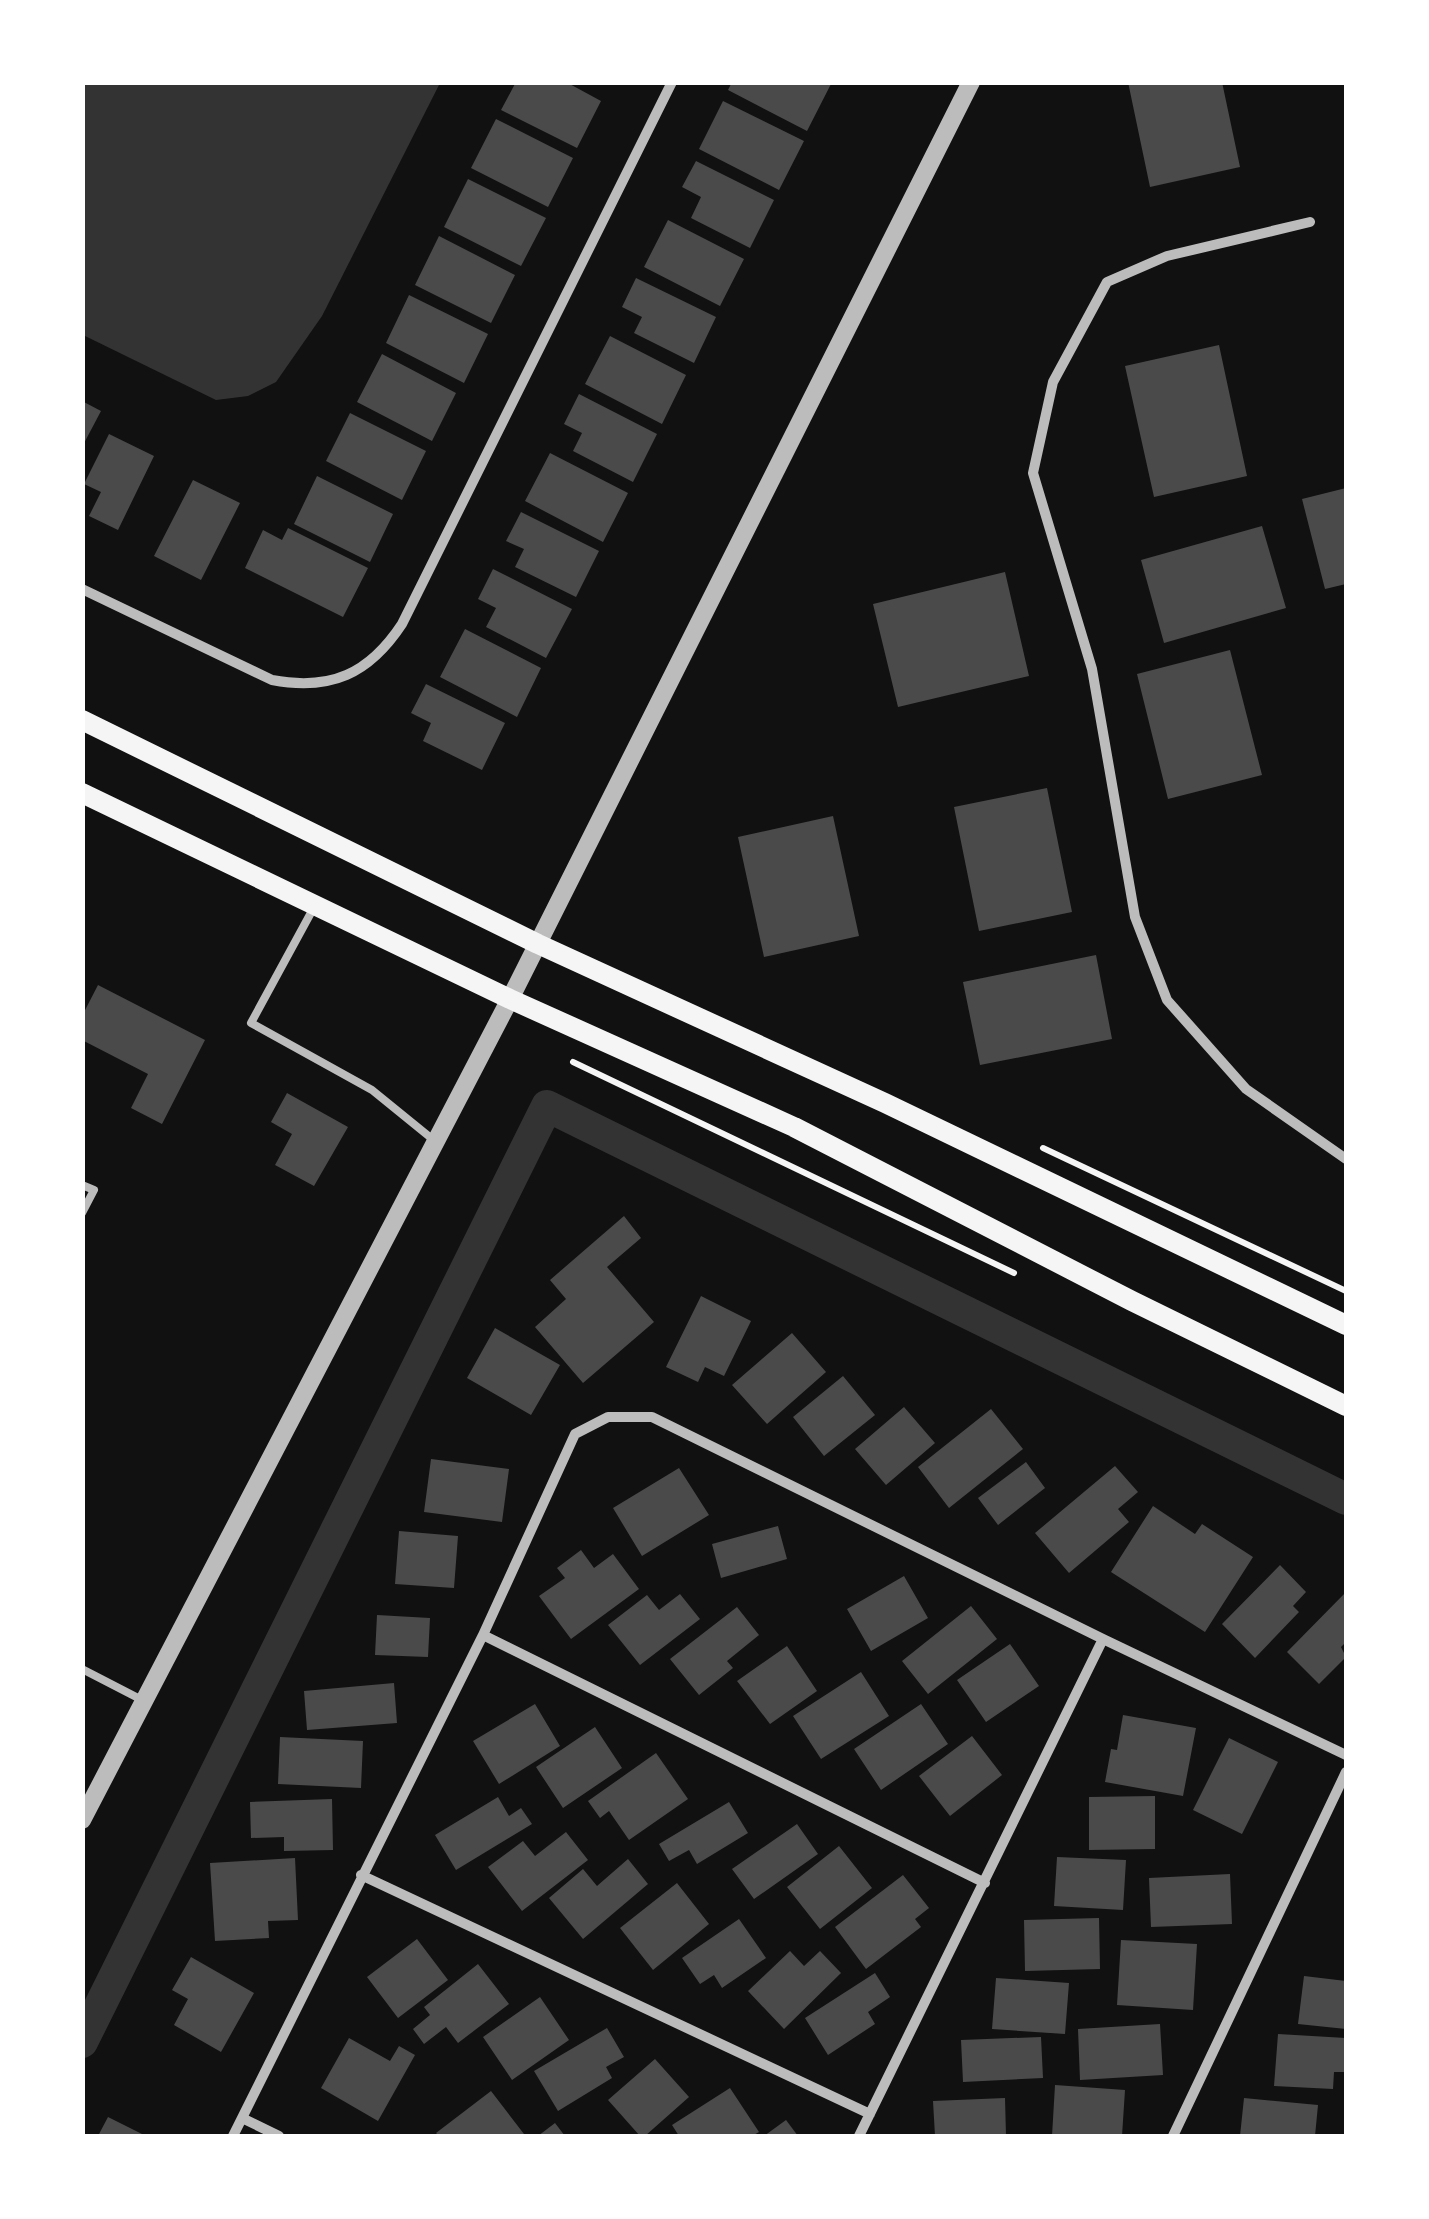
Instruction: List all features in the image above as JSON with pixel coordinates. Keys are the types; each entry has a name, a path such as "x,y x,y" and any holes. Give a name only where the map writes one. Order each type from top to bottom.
{"main road":[{"path":"82,720 538,944 885,1103 1346,1325"},
{"path":"82,792 510,999 794,1128 1346,1406"}],"street":[{"path":"82,589 272,680 319,684 344,677 369,663 402,624 672,82"},
{"path":"82,1820 510,999 970,82"},
{"path":"1310,222 1167,256 1108,282 1053,382 1034,473 1092,668 1135,917 1166,1000 1246,1089 1346,1158"},
{"path":"233,2136 482,1635 575,1434 608,1416 652,1417 1103,1640 1346,1754"},
{"path":"482,1635 985,1882"},
{"path":"860,2136 1103,1640"},
{"path":"1173,2136 1346,1772"},
{"path":"361,1875 870,2114"},
{"path":"242,2118 280,2136"}],"lane":[{"path":"315,905 251,1023 372,1090 436,1142"},
{"path":"82,1185 94,1190 82,1212"},
{"path":"82,1670 144,1701"}],"path":[{"path":"573,1062 1019,1275"}],"shaded area":[{"path":"82,83 440,83 322,316 276,382 248,396 216,400 83,335"}],"building":[{"path":"516,82 566,82 601,101 577,148 501,110"},
{"path":"732,82 832,82 807,131 728,90"},
{"path":"1128,82 1222,82 1240,167 1150,187"},
{"path":"723,101 804,141 779,190 699,149"},
{"path":"496,119 573,158 548,207 471,168"},
{"path":"696,161 774,200 750,248 691,218 701,197 682,187"},
{"path":"468,179 546,218 521,266 444,227"},
{"path":"668,220 744,259 720,306 644,267"},
{"path":"439,236 515,275 491,323 415,285"},
{"path":"636,278 716,317 694,363 634,333 642,317 622,307"},
{"path":"409,295 488,334 464,383 386,343"},
{"path":"610,336 686,375 662,424 585,384"},
{"path":"1219,345 1247,476 1154,497 1125,366"},
{"path":"382,354 456,393 432,441 357,402"},
{"path":"579,394 657,434 633,482 573,451 582,433 564,424"},
{"path":"82,401 101,411 82,447"},
{"path":"350,413 426,451 402,500 326,461"},
{"path":"109,434 154,456 118,530 89,516 101,492 84,484"},
{"path":"550,453 628,493 603,542 525,501"},
{"path":"317,476 393,514 370,562 294,524"},
{"path":"193,480 240,503 201,580 154,556"},
{"path":"1346,488 1346,584 1325,589 1302,499"},
{"path":"521,512 599,551 576,597 515,567 524,549 506,541"},
{"path":"1262,526 1286,608 1164,643 1141,560"},
{"path":"288,528 368,568 343,617 245,568 263,530 282,540"},
{"path":"493,569 572,609 546,658 486,627 496,608 478,599"},
{"path":"1005,572 1029,676 898,707 873,604"},
{"path":"465,629 541,668 517,717 440,677"},
{"path":"1230,650 1262,775 1168,799 1137,674"},
{"path":"426,684 505,723 482,770 423,741 431,723 411,713"},
{"path":"1047,788 1072,912 979,931 954,807"},
{"path":"833,816 859,936 764,957 738,837"},
{"path":"1096,955 1112,1039 980,1065 963,982"},
{"path":"98,985 205,1040 162,1124 131,1108 148,1074 82,1040 82,1016"},
{"path":"287,1093 348,1127 314,1186 275,1165 292,1134 271,1122"},
{"path":"624,1216 641,1238 607,1267 654,1322 583,1383 535,1327 566,1299 550,1280"},
{"path":"701,1296 751,1321 724,1376 705,1367 698,1382 666,1367"},
{"path":"495,1328 560,1365 531,1415 467,1378"},
{"path":"792,1333 826,1372 767,1424 732,1385"},
{"path":"843,1376 875,1415 824,1456 793,1417"},
{"path":"904,1407 935,1443 886,1485 855,1449"},
{"path":"991,1409 1023,1449 949,1508 918,1467"},
{"path":"431,1459 509,1469 502,1522 424,1512"},
{"path":"1026,1462 1045,1488 998,1525 978,1498"},
{"path":"1115,1466 1138,1492 1118,1509 1129,1522 1069,1573 1035,1533"},
{"path":"679,1468 709,1515 642,1556 613,1508"},
{"path":"1153,1506 1195,1534 1202,1524 1253,1557 1205,1632 1111,1572"},
{"path":"778,1526 787,1559 721,1578 712,1544"},
{"path":"399,1531 458,1536 454,1588 395,1584"},
{"path":"581,1550 594,1568 613,1554 639,1589 571,1639 539,1596 565,1578 557,1568"},
{"path":"1280,1565 1306,1592 1293,1606 1299,1612 1255,1658 1222,1624"},
{"path":"904,1576 928,1618 871,1651 847,1609"},
{"path":"1346,1592 1346,1642 1341,1647 1346,1657 1319,1684 1287,1652"},
{"path":"680,1594 700,1619 640,1665 608,1625 647,1595 659,1610"},
{"path":"971,1606 997,1639 928,1694 902,1661"},
{"path":"737,1607 759,1635 727,1661 733,1668 699,1695 670,1659"},
{"path":"377,1615 430,1618 428,1657 375,1655"},
{"path":"1010,1644 1039,1686 986,1722 957,1680"},
{"path":"787,1646 817,1691 770,1724 737,1681"},
{"path":"861,1672 889,1716 821,1759 793,1716"},
{"path":"394,1683 397,1723 307,1730 304,1691"},
{"path":"535,1704 560,1746 499,1784 473,1741"},
{"path":"921,1704 948,1744 881,1790 854,1749"},
{"path":"1123,1715 1196,1728 1183,1796 1105,1782 1111,1749 1117,1750"},
{"path":"595,1727 622,1768 563,1808 536,1767"},
{"path":"972,1736 1002,1775 950,1816 919,1776"},
{"path":"280,1737 363,1741 361,1788 278,1784"},
{"path":"1229,1738 1278,1762 1242,1834 1193,1810"},
{"path":"656,1753 688,1799 629,1840 609,1811 600,1818 588,1801"},
{"path":"1155,1796 1155,1849 1089,1850 1089,1797"},
{"path":"498,1797 509,1816 521,1808 532,1824 456,1870 435,1835"},
{"path":"332,1799 333,1850 284,1851 284,1837 251,1838 250,1802"},
{"path":"729,1802 748,1833 697,1864 689,1850 669,1861 659,1844"},
{"path":"797,1824 818,1854 754,1899 732,1869"},
{"path":"566,1832 588,1860 522,1911 488,1867 523,1841 535,1856"},
{"path":"839,1846 872,1888 820,1929 787,1887"},
{"path":"1057,1857 1126,1860 1123,1910 1054,1906"},
{"path":"295,1858 298,1920 268,1921 269,1938 215,1941 210,1863"},
{"path":"628,1859 648,1884 583,1939 549,1898 583,1869 597,1886"},
{"path":"1230,1874 1232,1924 1151,1927 1149,1878"},
{"path":"903,1875 929,1908 915,1919 921,1927 866,1969 835,1927"},
{"path":"677,1883 709,1924 653,1970 620,1928"},
{"path":"1099,1918 1100,1969 1025,1971 1024,1920"},
{"path":"739,1919 766,1958 722,1988 714,1975 700,1984 682,1958"},
{"path":"417,1939 448,1980 398,2018 367,1977"},
{"path":"1121,1940 1197,1944 1193,2010 1117,2005"},
{"path":"790,1951 804,1966 820,1951 841,1973 784,2029 748,1991"},
{"path":"191,1957 254,1993 221,2052 174,2025 188,1999 172,1990"},
{"path":"478,1964 509,2004 458,2043 446,2027 424,2044 413,2029 430,2015 424,2007"},
{"path":"875,1973 890,1997 868,2012 875,2024 828,2055 805,2018"},
{"path":"1304,1976 1346,1981 1346,2029 1298,2024"},
{"path":"996,1978 1069,1983 1065,2034 992,2029"},
{"path":"540,1997 569,2040 512,2080 483,2037"},
{"path":"1160,2024 1163,2075 1080,2080 1078,2029"},
{"path":"607,2028 624,2057 606,2067 612,2078 558,2111 534,2071"},
{"path":"1278,2034 1346,2038 1346,2072 1334,2072 1333,2089 1274,2086"},
{"path":"1041,2037 1043,2078 963,2082 961,2040"},
{"path":"349,2038 390,2061 399,2046 415,2055 378,2121 321,2088"},
{"path":"655,2059 689,2097 645,2136 640,2136 608,2100"},
{"path":"1055,2085 1125,2090 1122,2136 1052,2136"},
{"path":"730,2088 759,2132 752,2136 679,2136 672,2125"},
{"path":"491,2091 524,2134 436,2133"},
{"path":"1005,2098 1006,2136 935,2136 933,2101"},
{"path":"1244,2098 1318,2105 1315,2136 1240,2136"},
{"path":"108,2117 146,2136 98,2136"},
{"path":"786,2120 798,2136 764,2136"},
{"path":"555,2123 565,2136 538,2136"}],"waterway":[{"path":"82,2042 547,1106 1346,1499"}]}
